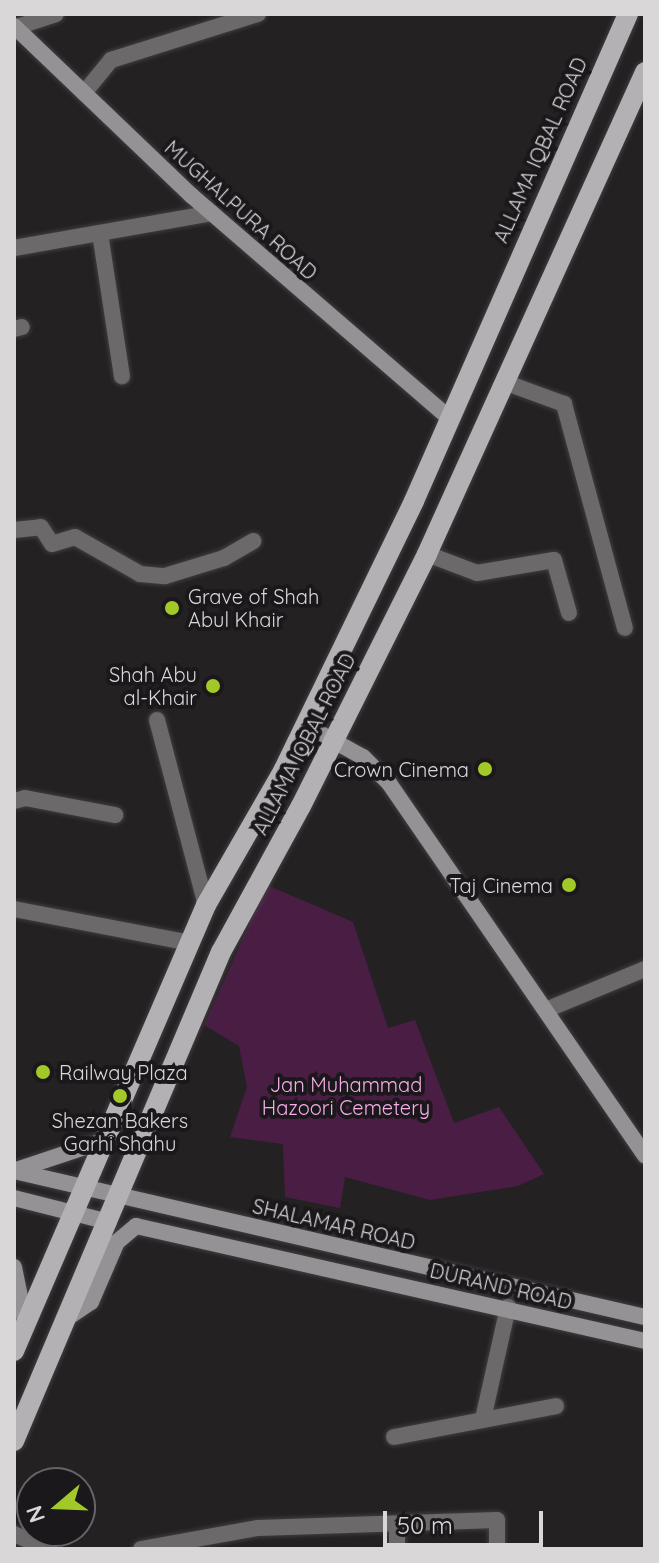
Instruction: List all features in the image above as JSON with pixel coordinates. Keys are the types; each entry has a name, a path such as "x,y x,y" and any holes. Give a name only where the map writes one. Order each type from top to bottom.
{"main road":[{"name":"ALLAMA IQBAL ROAD","path":"14,1351 71,1211 206,905 305,725 414,501 448,417 628,14"},
{"name":"MUGHALPURA ROAD","path":"14,27 212,213 448,417"},
{"name":"ALLAMA IQBAL ROAD","path":"14,1441 122,1196 221,952 333,741 427,554 645,72"},
{"path":"305,725 363,757 389,783 548,1009 645,1156"},
{"path":"14,1171 103,1141"},
{"name":"SHALAMAR ROAD","path":"14,1171 645,1317"},
{"path":"14,1198 109,1222"},
{"name":"DURAND ROAD","path":"67,1318 91,1302 117,1242 136,1226 508,1307 645,1341"},
{"path":"14,1267 26,1326"}],"street":[{"path":"14,27 56,14"},
{"path":"84,93 111,60 258,14"},
{"path":"14,248 212,213"},
{"path":"100,233 122,376"},
{"path":"504,382 564,404 625,628"},
{"path":"14,530 41,527 48,543 75,537 140,574 165,576 224,558 254,541"},
{"path":"427,554 477,573 554,560 569,613"},
{"path":"157,720 206,905"},
{"path":"14,801 25,798 115,815"},
{"path":"14,909 190,943"},
{"path":"548,1009 645,969"},
{"path":"483,1419 508,1307"},
{"path":"394,1437 556,1406"},
{"path":"141,1549 258,1528 397,1526 497,1520 497,1549"},
{"path":"397,1526 397,1549"},
{"path":"14,1534 47,1549"}],"green space":[{"name":"Jan Muhammad Hazoori Cemetery","path":"267,885 353,922 388,1028 415,1020 454,1123 499,1107 544,1174 518,1186 430,1200 345,1177 340,1208 285,1197 283,1144 230,1137 247,1087 239,1046 204,1025"}],"place":[{"name":"Grave of Shah Abul Khair","path":"172,608"},
{"name":"Shah Abu al-Khair","path":"213,686"},
{"name":"Crown Cinema","path":"485,769"},
{"name":"Taj Cinema","path":"569,885"},
{"name":"Railway Plaza","path":"43,1072"},
{"name":"Shezan Bakers Garhi Shahu","path":"120,1096"}]}
